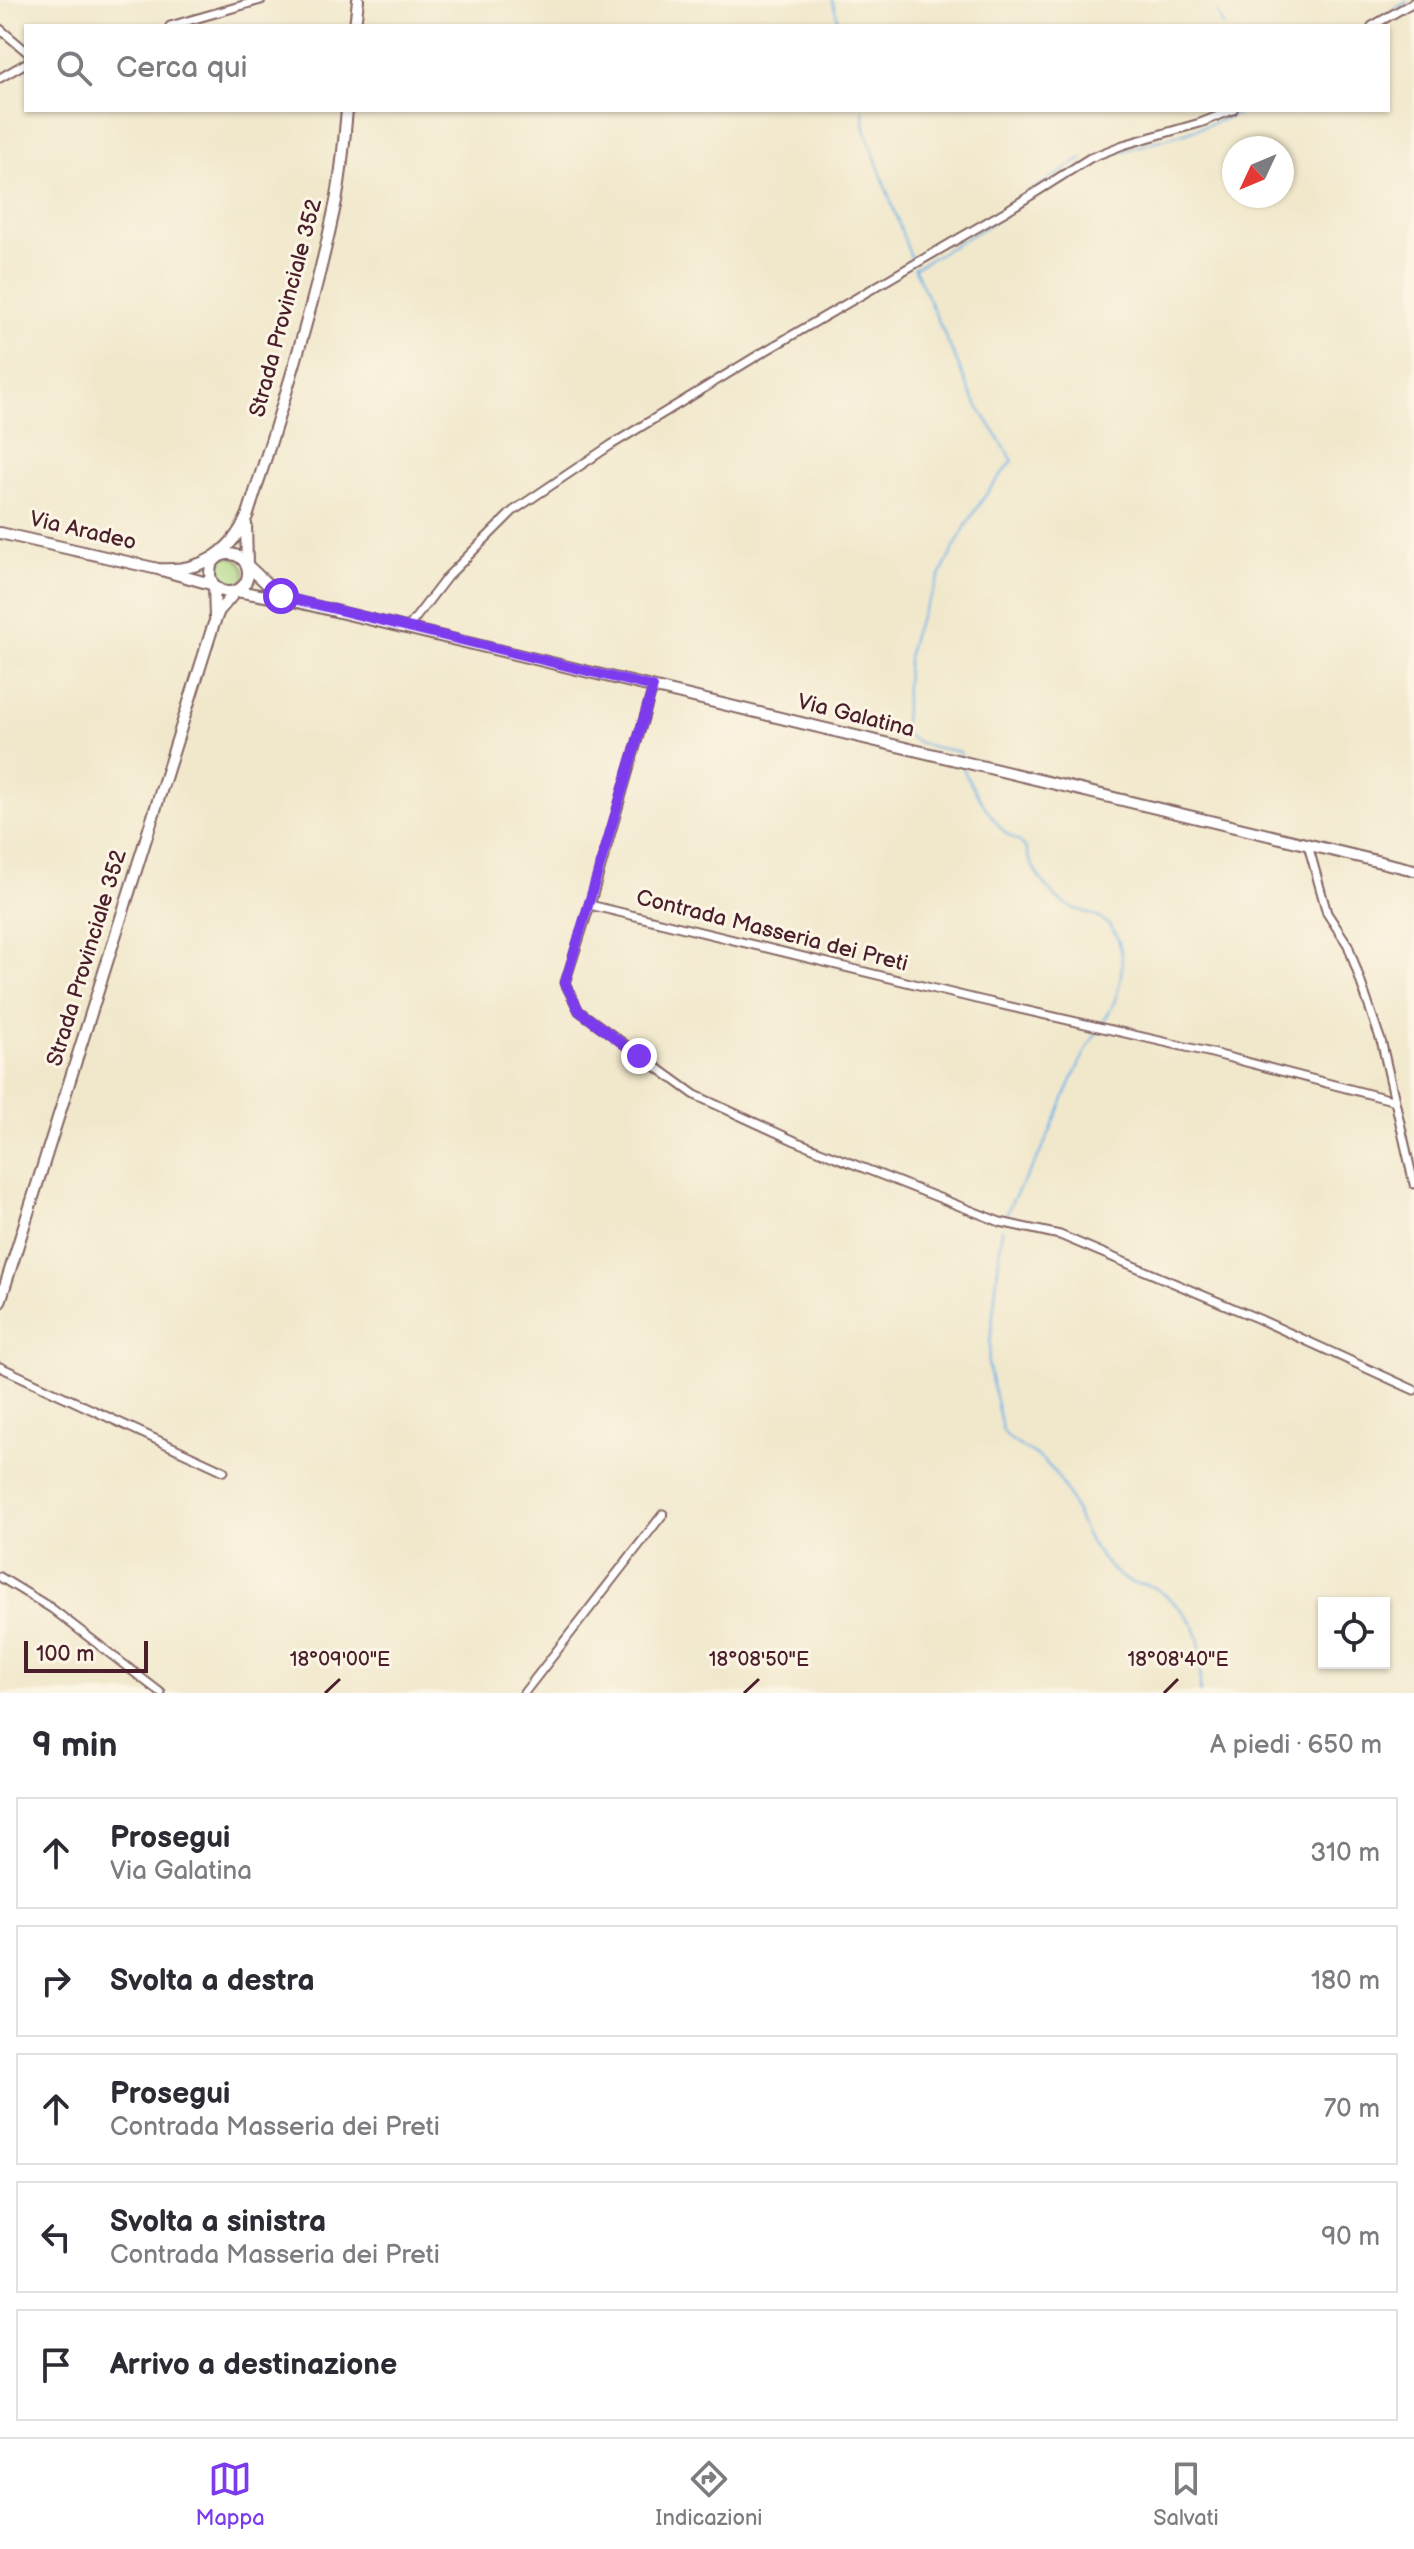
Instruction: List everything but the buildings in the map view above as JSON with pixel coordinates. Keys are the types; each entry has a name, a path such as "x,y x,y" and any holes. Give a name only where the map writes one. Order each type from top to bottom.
{"main road":[{"path":"355,24 358,0"},
{"name":"Strada Provinciale 352","path":"247,565 245,539 248,514 325,254 337,199 347,112"},
{"name":"Strada Provinciale 352","path":"218,557 236,536 248,514"},
{"name":"Via Aradeo","path":"0,533 214,585"},
{"path":"234,554 247,565 247,581 236,591 222,591 214,585 210,568 218,557 234,554"},
{"name":"Via Aradeo","path":"158,569 181,568 218,557"},
{"name":"Via Galatina","path":"247,565 274,591 289,600"},
{"name":"Strada Provinciale 352","path":"213,626 216,607 214,585"},
{"name":"Strada Provinciale 352","path":"0,1302 213,626 219,611 236,591"},
{"name":"Via Galatina","path":"236,591 289,600 1414,870"}],"street":[{"path":"177,24 261,0"},
{"path":"1376,24 1414,2"},
{"path":"0,29 24,49"},
{"path":"0,78 24,64"},
{"path":"407,629 447,577 513,511 611,445 1090,158 1228,112"},
{"path":"653,687 565,983 579,1011 695,1095 795,1141 1000,1222 1060,1235 1259,1319 1414,1390"},
{"path":"1308,845 1327,913 1348,945 1382,1044 1392,1100 1414,1184"},
{"name":"Contrada Masseria dei Preti","path":"590,905 1208,1052 1392,1100"},
{"path":"0,1367 224,1471"},
{"path":"524,1693 663,1514"},
{"path":"0,1577 51,1608 161,1693"}],"green space":[{"path":"229,557 240,562 245,573 240,584 229,589 218,584 213,573 218,562"}],"waterway":[{"path":"832,0 839,24"},
{"path":"1370,24 1407,2"},
{"path":"1384,24 1414,7"},
{"path":"1217,13 1223,24"},
{"path":"863,112 865,129 912,261"},
{"path":"1113,154 1243,112"},
{"path":"1081,168 1105,157"},
{"path":"1009,205 1082,159"},
{"path":"915,268 1004,216"},
{"path":"912,259 927,253"},
{"path":"914,267 974,400 1013,461 988,491 957,541 918,621 909,650 903,731 922,744 960,752 961,757"},
{"path":"963,768 996,821 1027,850 1029,859 1051,892 1064,904 1104,921 1113,931 1119,943 1122,971 1115,999 1103,1022"},
{"path":"1005,1218 1038,1157 1080,1062 1097,1032"},
{"path":"1002,1229 988,1363 1002,1429 1011,1440 1043,1461 1057,1476 1092,1545 1111,1568 1128,1581 1158,1589 1185,1614 1200,1644 1200,1693"}],"route":[{"path":"281,596 653,687 565,983 579,1011 639,1056"}]}
